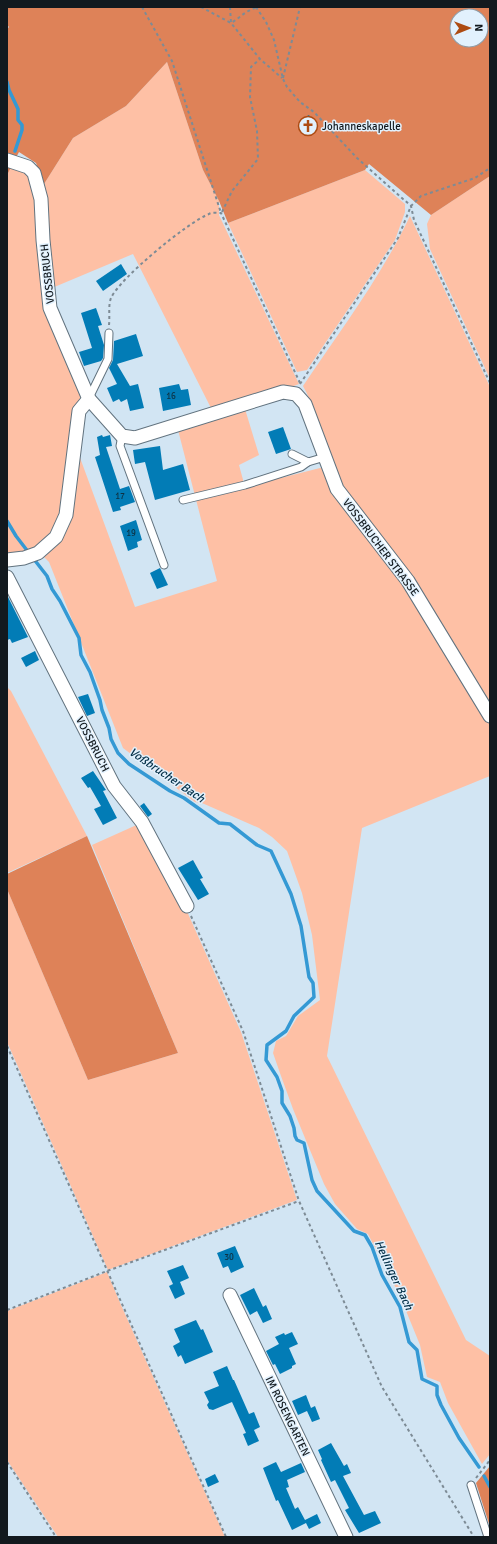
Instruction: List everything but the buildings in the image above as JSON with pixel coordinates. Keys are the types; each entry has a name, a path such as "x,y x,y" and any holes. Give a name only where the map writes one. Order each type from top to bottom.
{"street":[{"name":"VOSSBRUCH","path":"7,160 28,168 34,173 41,199 43,240 50,308 89,399 122,436"},
{"path":"122,436 136,438 298,389"},
{"name":"VOSSBRUCHER STRASSE","path":"298,389 337,490 408,581 490,716"},
{"path":"7,560 24,558 38,553 56,536 66,515 79,411 89,399"},
{"name":"VOSSBRUCH","path":"7,577 114,786 142,822 187,906"},
{"name":"IM ROSENGARTEN","path":"230,1294 346,1537"}],"lane":[{"path":"89,399 108,359 109,333"},
{"path":"122,436 120,446 164,565"},
{"path":"292,454 304,462 308,462"},
{"path":"184,500 245,485 301,467 308,462 325,457"},
{"path":"471,1485 488,1537"}],"path":[{"path":"142,7 172,61 221,214 298,389"},
{"path":"201,7 231,24 260,59 283,79"},
{"path":"230,7 231,24"},
{"path":"231,24 248,9 256,7 266,22 274,40 283,79 287,87 300,102 314,112 357,158 411,206 414,220 490,383"},
{"path":"283,79 300,7"},
{"path":"221,214 232,191 258,159 257,131 249,85 251,67 260,59"},
{"path":"298,389 398,238 411,206 421,196 475,178 490,168"},
{"path":"109,333 110,299 116,289 151,255 190,225 210,213 221,214"},
{"path":"187,906 243,1031 299,1201 382,1387 474,1537"},
{"path":"7,1046 226,1537"},
{"path":"7,1310 107,1271 299,1201"},
{"path":"471,1485 490,1460"},
{"path":"7,1462 56,1537"}],"shaded area":[{"path":"7,7 490,7 490,176 431,215 369,164 365,170 228,223 219,201 203,170 167,62 126,106 73,138 44,184 36,163 19,152 7,175 7,29 9,27 7,25"},
{"path":"167,62 203,170 219,201 219,215 299,384 212,410 133,254 52,288 44,184 73,138 126,106"},
{"path":"12,165 30,173 37,184 46,290 82,399 65,514 55,534 31,552 7,553 7,175"},
{"path":"365,170 405,204 405,212 395,240 307,370 297,372 228,223"},
{"path":"490,176 490,379 430,249 427,224 431,215"},
{"path":"410,216 490,387 490,707 348,495 335,469 310,399 303,386 373,282 399,239"},
{"path":"245,409 259,455 239,465 245,487 324,467 431,622 490,724 490,776 362,828 327,1056 466,1340 490,1356 490,1454 482,1464 448,1403 440,1382 427,1377 420,1345 400,1296 368,1234 357,1229 335,1204 324,1184 293,1109 273,1053 276,1041 286,1036 298,1016 320,1000 312,935 302,893 287,851 272,837 259,828 202,803 195,802 123,748 49,562 42,555 55,545 79,455 135,607 217,581 178,430"},
{"path":"7,687 11,691 87,836 7,873"},
{"path":"141,823 185,907 241,1032 297,1200 108,1270 7,1042 7,889 88,1080 178,1053 92,845"},
{"path":"87,836 178,1053 88,1080 7,889 7,874"},
{"path":"107,1272 225,1537 58,1537 7,1460 7,1311"},
{"path":"490,1466 490,1527 476,1483"}],"waterway":[{"name":"Voßbrucher Bach","path":"7,82 18,109 18,120 22,125 22,130 15,151"},
{"name":"Voßbrucher Bach","path":"7,521 29,553"},
{"name":"Voßbrucher Bach","path":"33,558 47,576 52,589 60,601 79,638 81,655 90,672 109,728 111,739 118,753 129,764 170,791 184,798 219,823 230,824 257,845 271,851 291,894 301,926 309,977 313,983 314,997 294,1016 286,1031 267,1045 266,1060 277,1077 282,1091 282,1103 290,1116 295,1136 297,1140 304,1143 312,1180 317,1191 354,1231 365,1235 372,1247 382,1275 400,1307 409,1342 417,1350 422,1379 437,1386 437,1395 441,1405 459,1438 479,1467"},
{"name":"Hellinger Bach","path":"484,1476 490,1487"}],"place":[{"name":"Johanneskapelle","path":"308,126"}]}
